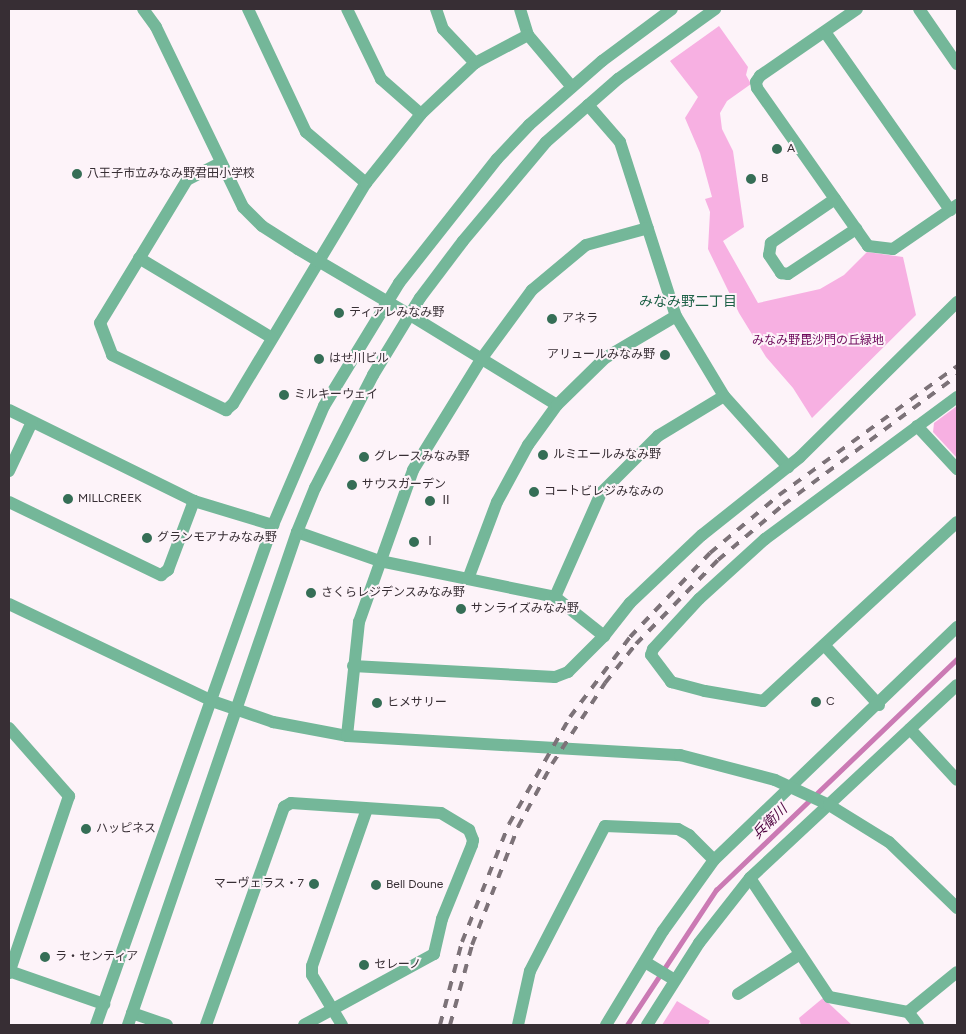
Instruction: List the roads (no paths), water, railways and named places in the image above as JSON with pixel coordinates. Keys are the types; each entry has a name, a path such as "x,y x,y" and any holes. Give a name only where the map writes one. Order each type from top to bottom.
{"street":[{"path":"143,9 160,35 235,196 255,220 318,262 410,315 558,405"},
{"path":"248,9 306,132 366,183"},
{"path":"347,9 381,79 421,114"},
{"path":"436,9 443,29 475,63"},
{"path":"520,9 528,35 572,87"},
{"path":"96,1025 212,702 273,525 324,406 387,302 442,225 497,159 572,87 672,9"},
{"path":"167,1025 130,1019 298,532 348,420 410,315 463,240 517,174 588,105 650,54 715,9"},
{"path":"825,32 954,207 889,250 868,246 756,85 760,76 857,9"},
{"path":"919,9 957,64"},
{"path":"220,163 187,180 100,323 109,350 118,358 226,410 234,404 366,183 421,114 475,63 528,35"},
{"path":"588,105 619,139 676,316 724,396 788,466"},
{"path":"835,199 771,243 768,250 781,273 788,274 856,229"},
{"path":"347,736 359,622 413,470 482,358 532,290 586,245 648,228"},
{"path":"139,258 272,338"},
{"path":"353,666 555,677 568,672 604,636 630,603 702,535 788,466 957,302"},
{"path":"468,579 497,502 528,445 558,405 605,358 676,316"},
{"path":"555,597 601,493 658,436 724,396"},
{"path":"957,397 765,539 700,599 653,649 651,655 670,682 758,701 767,698 826,646 957,522"},
{"path":"9,410 194,501 273,525"},
{"path":"9,471 32,422"},
{"path":"917,426 957,469"},
{"path":"9,502 161,575 168,570 194,501"},
{"path":"298,532 380,561 555,597 604,636"},
{"path":"9,604 212,702 273,722 347,736 680,755 744,770 797,789 826,803 895,847 957,908"},
{"path":"606,1025 650,965 714,860 797,789 957,627"},
{"path":"826,646 879,705"},
{"path":"647,1025 672,979 750,878 826,803 910,730 957,685"},
{"path":"9,728 69,796 9,972 104,1004"},
{"path":"910,730 957,780"},
{"path":"206,1025 280,812 291,803 441,813 469,830 474,840 442,919 434,954 304,1025"},
{"path":"342,1025 312,975 312,966 367,809"},
{"path":"518,1025 530,971 605,826 678,829 689,835 714,860"},
{"path":"750,878 829,997 908,1012 918,1025"},
{"path":"738,994 800,954"},
{"path":"650,965 672,979"},
{"path":"908,1012 957,972"}],"waterway":[{"name":"兵衛川","path":"627,1025 716,890 957,659"}],"railway":[{"path":"440,1025 462,942 509,824 570,717 630,637 710,553 779,495 957,366"},
{"path":"450,1025 472,945 518,827 552,764 605,683 636,644 718,560 783,505 957,376"}],"place":[{"name":"A","path":"777,149"},
{"name":"八王子市立みなみ野君田小学校","path":"77,174"},
{"name":"B","path":"751,179"},
{"name":"ティアレみなみ野","path":"339,313"},
{"name":"アネラ","path":"552,319"},
{"name":"アリュールみなみ野","path":"665,355"},
{"name":"はせ川ビル","path":"319,359"},
{"name":"ミルキーウェイ","path":"284,395"},
{"name":"ルミエールみなみ野","path":"543,455"},
{"name":"グレースみなみ野","path":"364,457"},
{"name":"サウスガーデン","path":"352,485"},
{"name":"コートビレジみなみの","path":"534,492"},
{"name":"MILLCREEK","path":"68,499"},
{"name":"Ⅱ","path":"430,501"},
{"name":"グランモアナみなみ野","path":"147,538"},
{"name":"Ⅰ","path":"414,542"},
{"name":"さくらレジデンスみなみ野","path":"311,593"},
{"name":"サンライズみなみ野","path":"461,609"},
{"name":"C","path":"816,702"},
{"name":"ヒメサリー","path":"377,703"},
{"name":"ハッピネス","path":"86,829"},
{"name":"マーヴェラス・7","path":"314,884"},
{"name":"Bell Doune","path":"376,885"},
{"name":"ラ・センティア","path":"45,957"},
{"name":"セレーノ","path":"364,965"}],"district":[{"name":"みなみ野二丁目","path":"688,302"}],"park label":[{"name":"みなみ野毘沙門の丘緑地","path":"818,341"}]}
